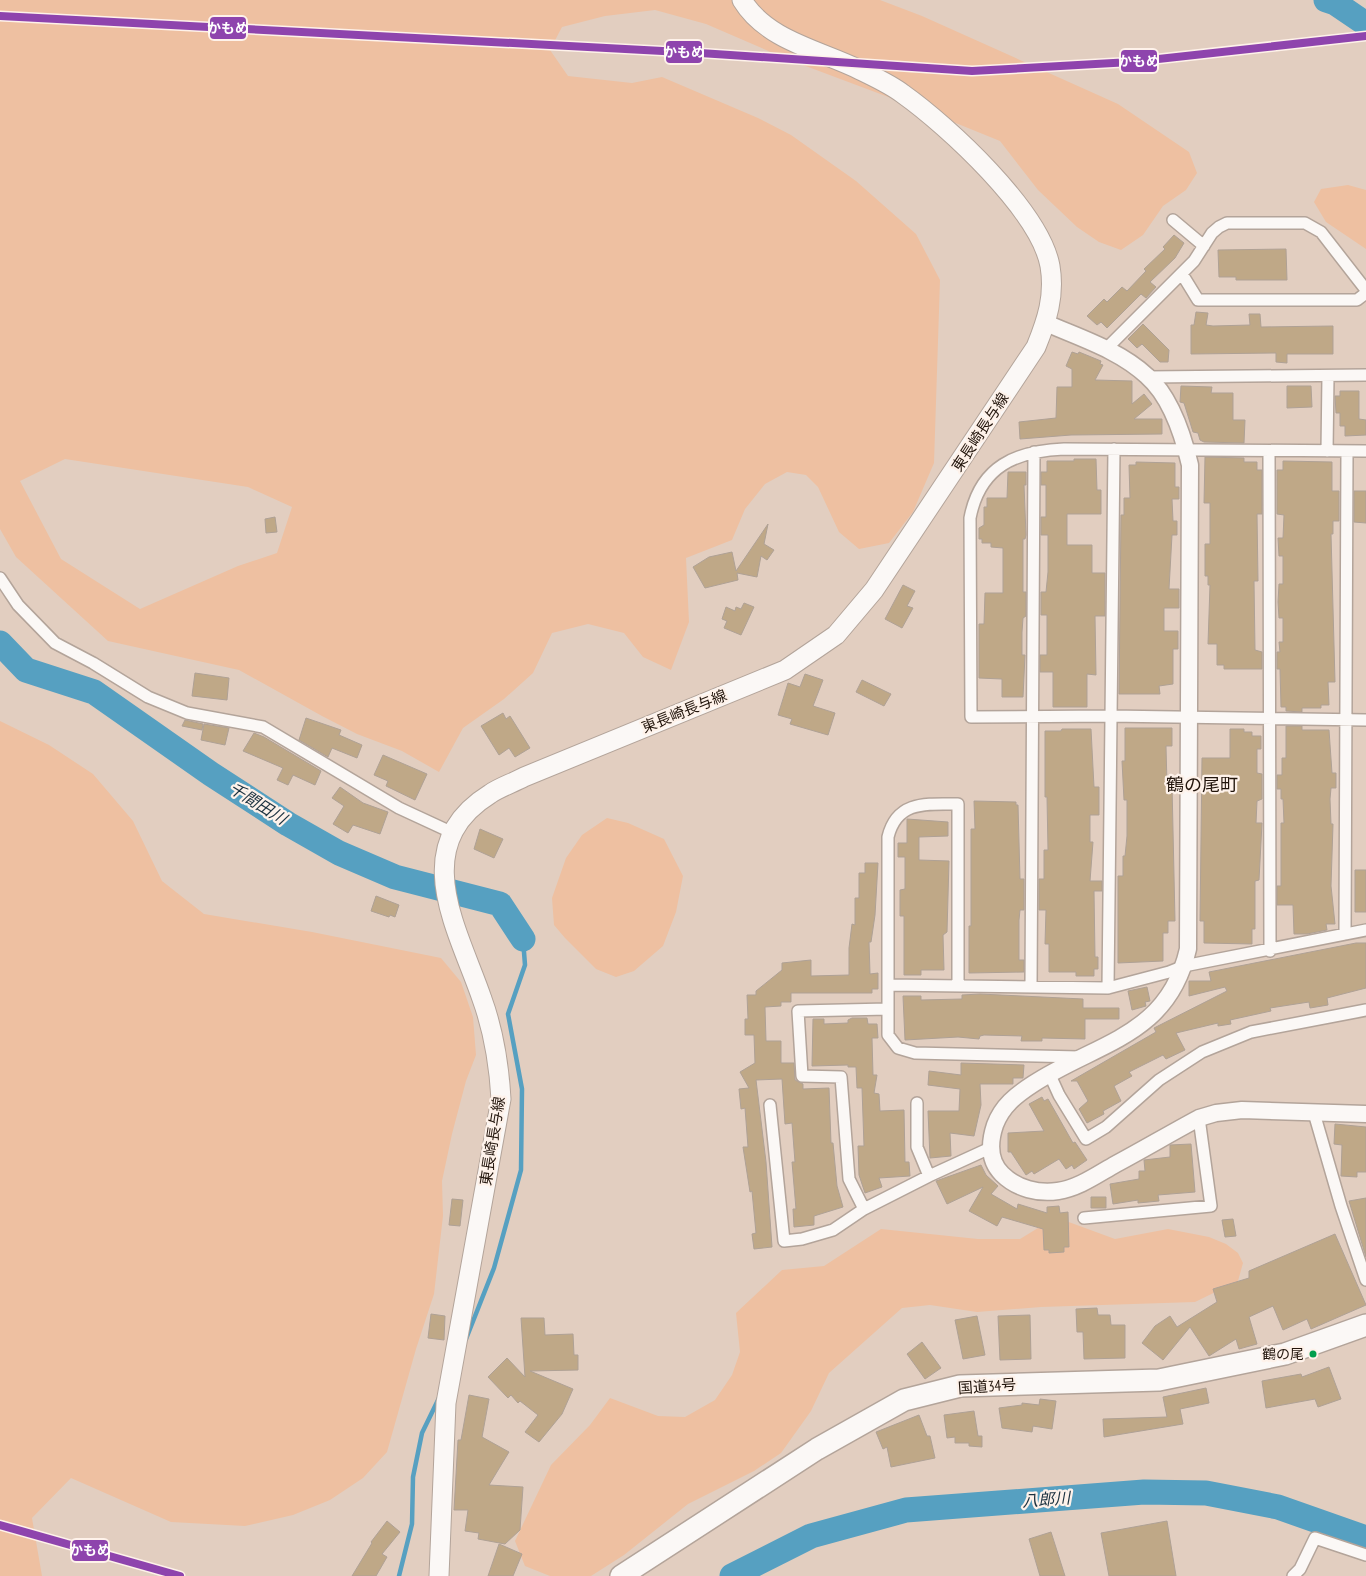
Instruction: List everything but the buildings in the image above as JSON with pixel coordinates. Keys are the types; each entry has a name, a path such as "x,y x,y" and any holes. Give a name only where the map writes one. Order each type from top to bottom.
{"highway":[{"name":"国道34号","path":"621,1576 817,1449 904,1400 960,1386 1159,1380 1285,1354 1366,1325"}],"main road":[{"name":"東長崎長与線","path":"439,1576 446,1403 501,1099 499,1066 492,1032 458,937 443,881 445,857 453,833 468,811 489,794 524,777 785,670 836,635 874,590 1036,347 1046,323 1052,299 1050,266 1039,233 1016,201 947,131 902,93 859,70 774,33 746,7 742,0"}],"street":[{"path":"1172,220 1204,246"},
{"path":"1106,349 1194,262 1212,233 1227,223 1305,223 1321,232 1366,292 1357,300 1198,300 1182,274"},
{"path":"1046,323 1106,349 1148,377 1173,415 1190,465 1188,949 1184,966 1163,1005 1147,1020 1123,1036 1050,1073 1016,1095 1004,1108 995,1126 990,1148 995,1164 1011,1182 1040,1192 1058,1191 1085,1182 1199,1118 1216,1113 1242,1110 1366,1114"},
{"path":"1327,451 1328,376"},
{"path":"1148,377 1366,376"},
{"path":"1108,988 1114,449"},
{"path":"1366,451 1114,449 1034,452 1005,463 984,481 976,495 970,518 971,717 1110,716 1366,720"},
{"path":"1269,451 1268,718 1270,951"},
{"path":"1345,934 1347,451"},
{"path":"1031,987 1034,452"},
{"path":"0,578 18,606 55,643 93,663 148,697 187,713 263,727 400,808 453,833"},
{"path":"958,985 958,804 909,808 895,819 890,827 888,837 888,1035 898,1048 915,1053 1083,1057"},
{"path":"888,985 1108,988 1169,972 1184,966 1270,951 1366,930"},
{"path":"864,1209 849,1179 840,1077 802,1076 798,1011 888,1009"},
{"path":"1050,1073 1059,1095 1086,1139 1106,1127 1159,1080 1202,1052 1251,1032 1366,1010"},
{"path":"917,1103 917,1147 929,1176"},
{"path":"770,1105 784,1241 802,1239 833,1230 864,1209 990,1148"},
{"path":"1314,1113 1341,1206 1366,1280"},
{"path":"1084,1218 1211,1206 1199,1118"},
{"path":"1293,1576 1300,1569 1315,1538 1366,1555"}],"shaded area":[{"path":"0,0 880,0 922,16 1118,104 1189,152 1197,173 1186,190 1163,206 1143,235 1121,250 1099,242 1077,227 1038,190 1000,141 931,113 787,59 706,24 655,10 605,16 562,27 550,50 568,76 632,83 662,77 758,118 791,135 856,181 916,234 940,280 934,463 913,512 889,543 859,549 839,532 818,487 806,475 787,472 765,484 745,509 732,540 686,558 689,622 671,670 643,657 624,633 588,624 552,633 533,673 504,699 463,728 439,772 402,751 357,734 239,670 108,641 16,557 0,529","holes":["65,459 248,487 292,507 277,553 238,566 140,609 61,559 20,481"]},
{"path":"1348,185 1366,190 1366,249 1326,222 1314,202 1321,189"},
{"path":"0,721 49,745 93,774 133,821 162,881 204,914 312,932 441,958 461,982 473,1017 476,1055 466,1081 442,1181 443,1216 434,1294 416,1349 387,1452 363,1478 330,1500 293,1515 245,1526 171,1522 71,1478 32,1518 42,1576 0,1576"},
{"path":"607,818 628,823 664,839 683,876 676,912 663,946 634,971 616,977 596,969 554,925 552,898 566,858 582,835"},
{"path":"1066,1221 1115,1239 1168,1229 1209,1237 1226,1244 1238,1253 1243,1263 1238,1281 1195,1302 1041,1307 977,1312 930,1305 902,1308 829,1373 811,1411 781,1453 754,1471 688,1504 624,1555 591,1576 550,1576 525,1566 515,1541 551,1465 590,1425 610,1398 658,1416 685,1417 715,1400 732,1375 740,1352 736,1313 782,1270 824,1266 881,1229 978,1239 1020,1239 1038,1228"}],"waterway":[{"path":"1326,0 1335,3 1366,24"},
{"name":"千間田川","path":"0,643 26,670 94,692 211,774 288,824 339,853 395,877 500,904 523,939"},
{"path":"466,1339 494,1268 521,1170 522,1089 508,1014 525,965 523,939"},
{"path":"399,1576 412,1524 413,1477 422,1433 439,1398"},
{"name":"八郎川","path":"732,1576 811,1536 906,1510 1144,1492 1206,1493 1278,1507 1366,1538"}],"transit line":[{"name":"かもめ","path":"0,16 700,53 972,71 1131,62 1366,36"},
{"name":"かもめ","path":"0,1525 180,1576"}],"place":[{"name":"鶴の尾","path":"1313,1354"}],"district":[{"name":"鶴の尾町","path":"1202,784"}]}
